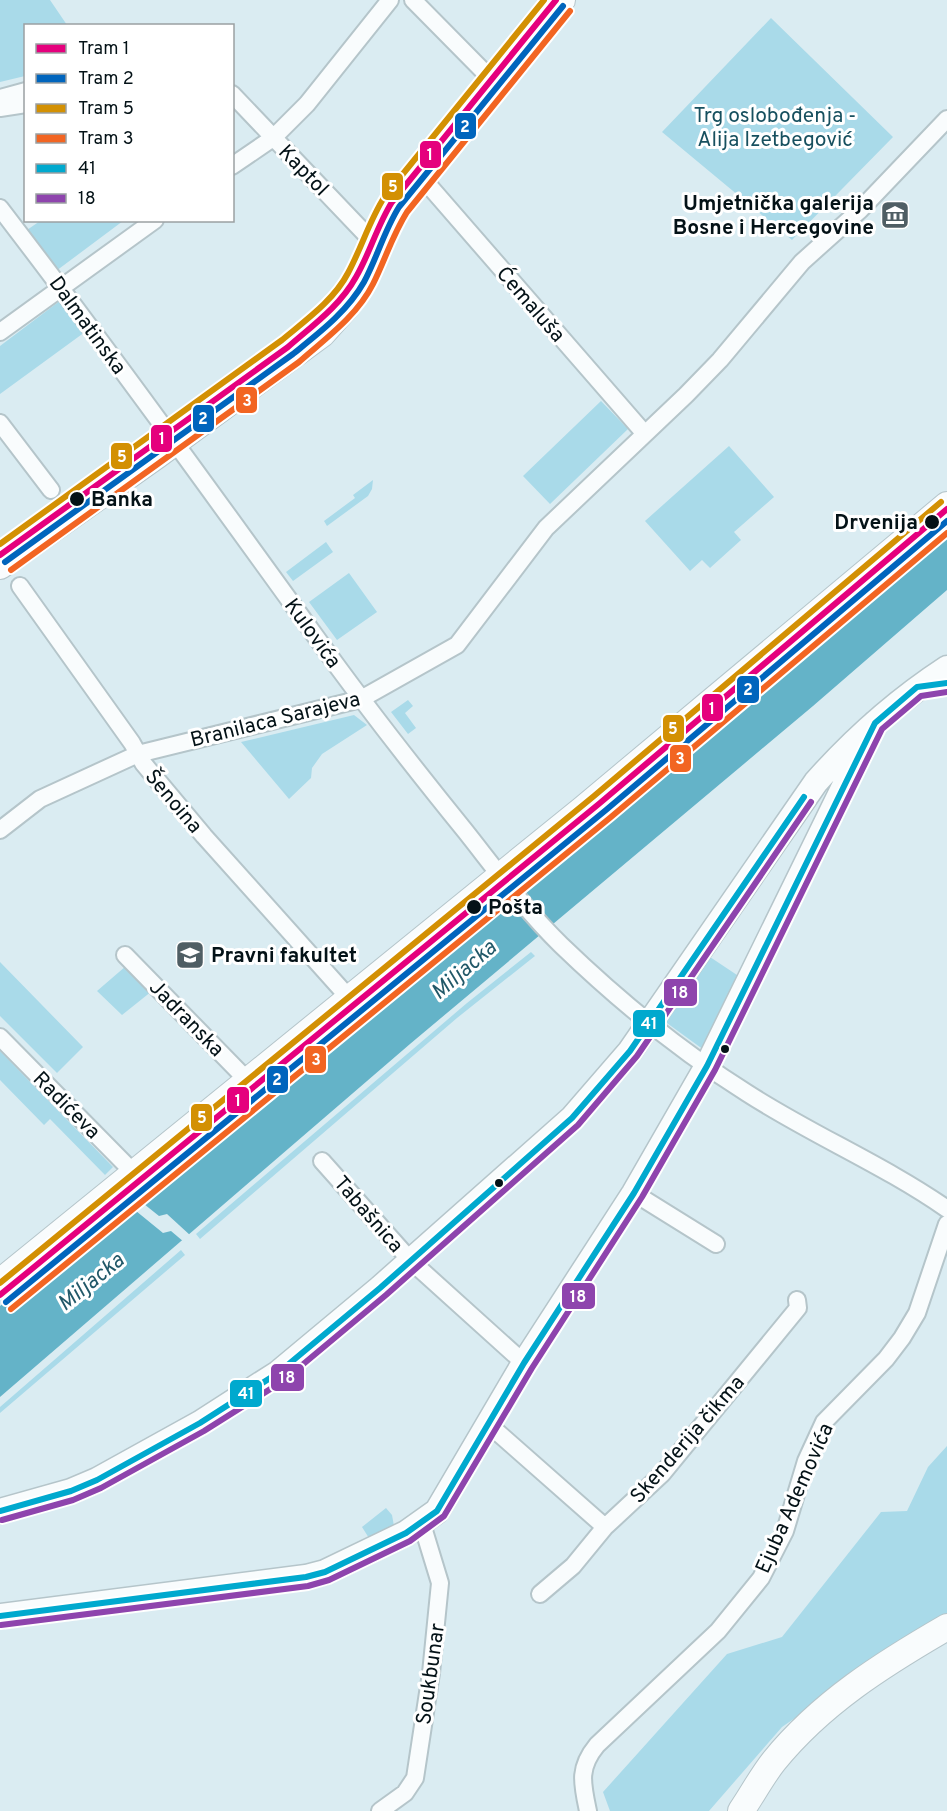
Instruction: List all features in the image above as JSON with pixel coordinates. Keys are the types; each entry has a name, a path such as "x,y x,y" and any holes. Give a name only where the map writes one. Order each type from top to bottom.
{"main road":[{"path":"0,567 322,334 347,306 362,279 387,218 418,173 562,0"},
{"path":"0,1282 350,999 506,882 676,733 947,505"},
{"path":"0,1511 71,1491 154,1450 284,1369 411,1261 572,1118 602,1086 650,1022 816,782 910,691 947,668"},
{"path":"0,1616 306,1577 325,1572 422,1524 437,1510 524,1363 634,1193 707,1066 875,723"},
{"path":"741,1811 772,1763 818,1714 852,1686 947,1627"}],"street":[{"path":"234,165 273,138 327,81 390,0"},
{"path":"414,0 494,82"},
{"path":"0,98 24,92"},
{"name":"Kaptol","path":"234,95 375,244"},
{"path":"0,108 24,105"},
{"name":"Branilaca Sarajeva","path":"0,830 40,799 138,754 361,699 457,645 546,528 720,360 802,262 860,210 947,119"},
{"name":"Ćemaluša","path":"418,173 645,434"},
{"name":"Dalmatinska","path":"0,208 61,287 173,444"},
{"path":"0,332 152,222"},
{"path":"0,423 51,490"},
{"name":"Kulovića","path":"173,444 361,699 506,882 554,937 650,1022 707,1066 749,1095 914,1186 947,1209"},
{"name":"Šenoina","path":"20,586 138,754 204,836 350,999"},
{"name":"Jadranska","path":"125,955 248,1082"},
{"name":"Radićeva","path":"0,1037 134,1173"},
{"name":"Tabašnica","path":"322,1161 411,1261 524,1363"},
{"path":"634,1193 716,1244"},
{"name":"Ejuba Ademovića","path":"588,1811 584,1789 585,1759 718,1631 761,1578 785,1531 806,1461 824,1422 886,1359 902,1338 917,1312 947,1224"},
{"name":"Skenderija čikma","path":"540,1594 573,1566 605,1527 662,1474 798,1308 797,1300"},
{"path":"487,1423 605,1527"},
{"name":"Soukbunar","path":"380,1811 405,1793 415,1778 431,1673 440,1583 422,1524"}],"green space":[{"path":"0,0 50,0 66,24 24,24 24,76 0,82"},
{"name":"Trg oslobođenja - Alija Izetbegović","path":"771,18 893,137 792,240 662,132"},
{"path":"39,222 122,222 56,271 27,230"},
{"path":"61,300 85,332 0,394 0,346"},
{"path":"601,401 628,429 550,504 523,476"},
{"path":"729,446 774,497 734,532 741,540 710,568 702,560 690,571 645,521"},
{"path":"373,480 368,496 327,526 324,521 355,498 353,495"},
{"path":"326,542 333,552 293,581 286,572"},
{"path":"349,573 377,612 337,640 309,602"},
{"path":"408,700 413,706 405,713 416,728 408,734 391,712"},
{"path":"354,715 367,725 322,754 312,768 311,778 289,799 241,742"},
{"path":"531,952 535,956 457,1018 200,1239 196,1234 467,1003"},
{"path":"707,955 740,977 704,1050 660,1018"},
{"path":"0,962 83,1047 57,1073 0,1016"},
{"path":"126,966 152,991 122,1015 97,991"},
{"path":"0,1051 113,1167 105,1175 50,1119 44,1125 0,1080"},
{"path":"181,1250 185,1255 0,1413 0,1407"},
{"path":"947,1446 947,1613 782,1727 709,1811 610,1811 603,1792 727,1654 782,1637 881,1512 907,1511 928,1467"},
{"path":"386,1508 392,1515 394,1526 374,1546 362,1527"}],"water":[{"name":"Miljacka","path":"947,518 947,590 813,706 410,1044 0,1397 0,1306 672,758"}],"pier":[{"path":"134,1196 159,1216 167,1214 191,1236 184,1242 171,1231 163,1233 125,1202"}],"tram line":[{"name":"5","path":"0,544 282,340 327,301 348,273 385,196 544,0"},
{"name":"1","path":"0,555 288,347 334,306 356,277 392,202 556,0"},
{"name":"2","path":"5,562 293,354 341,312 364,282 399,207 563,6"},
{"name":"3","path":"11,570 299,362 340,326 366,296 407,212 570,11"},
{"name":"5","path":"0,1283 594,796 941,502"},
{"name":"1","path":"0,1295 600,803 947,509"},
{"name":"2","path":"6,1302 606,810 947,521"},
{"name":"3","path":"11,1309 611,817 947,533"}],"transit line":[{"name":"41","path":"0,1616 306,1577 325,1572 406,1533 437,1511 524,1363 634,1193 707,1066 875,723 917,687 947,683"},
{"name":"18","path":"1,1625 308,1586 329,1580 410,1541 444,1516 532,1368 642,1197 715,1070 882,729 921,696 947,692"},
{"name":"41","path":"0,1511 71,1491 97,1480 200,1423 278,1373 380,1288 572,1118 630,1051 804,797"},
{"name":"18","path":"2,1520 73,1500 101,1488 204,1431 283,1381 386,1295 578,1125 637,1056 811,802"}],"place":[{"name":"Umjetnička galerija Bosne i Hercegovine","path":"895,215"},
{"name":"Banka","path":"77,499"},
{"name":"Drvenija","path":"932,522"},
{"name":"Pošta","path":"474,907"},
{"name":"Pravni fakultet","path":"190,955"}]}
